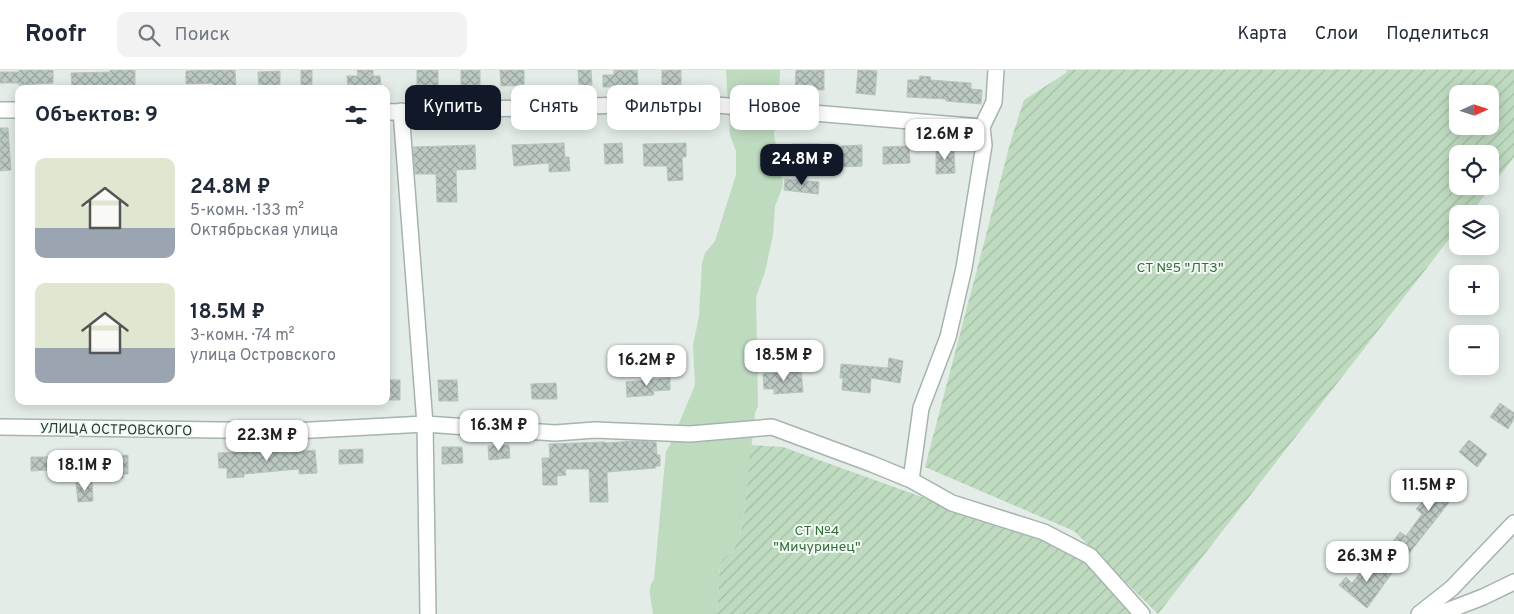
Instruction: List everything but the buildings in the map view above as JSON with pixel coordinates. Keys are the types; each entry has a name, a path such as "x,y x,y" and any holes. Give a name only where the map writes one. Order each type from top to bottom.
{"street":[{"path":"910,480 920,408 948,337 964,268 984,145 982,127 994,102 996,70"},
{"path":"428,614 425,424 393,112 692,103 982,127"},
{"path":"0,110 15,110"},
{"name":"УЛИЦА ОСТРОВСКОГО","path":"0,427 293,431 425,424 555,433 595,430 690,434 772,427 910,480 952,503 1044,532 1090,556 1142,614"},
{"path":"1419,614 1452,588 1514,523"},
{"path":"1439,614 1483,597 1514,582"}],"green space":[{"path":"726,70 780,70 779,85 730,85 730,130 774,130 783,183 775,206 773,235 765,272 756,297 758,406 755,413 744,516 740,534 733,552 720,563 717,614 653,614 650,587 654,579 666,451 695,385 693,346 699,316 702,263 705,253 715,241 736,175 736,151 730,135"},
{"name":"СТ №5 \"ЛТЗ\"","path":"1067,70 1514,70 1514,157 1499,176 1499,145 1449,145 1449,195 1485,195 1477,205 1449,205 1449,239 1158,614 1074,531 925,467 1011,140 1024,100 1066,73"},
{"name":"СТ №4 \"Мичуринец\"","path":"751,445 783,447 1080,554 1140,614 717,614 720,563 733,552 744,516"}]}
